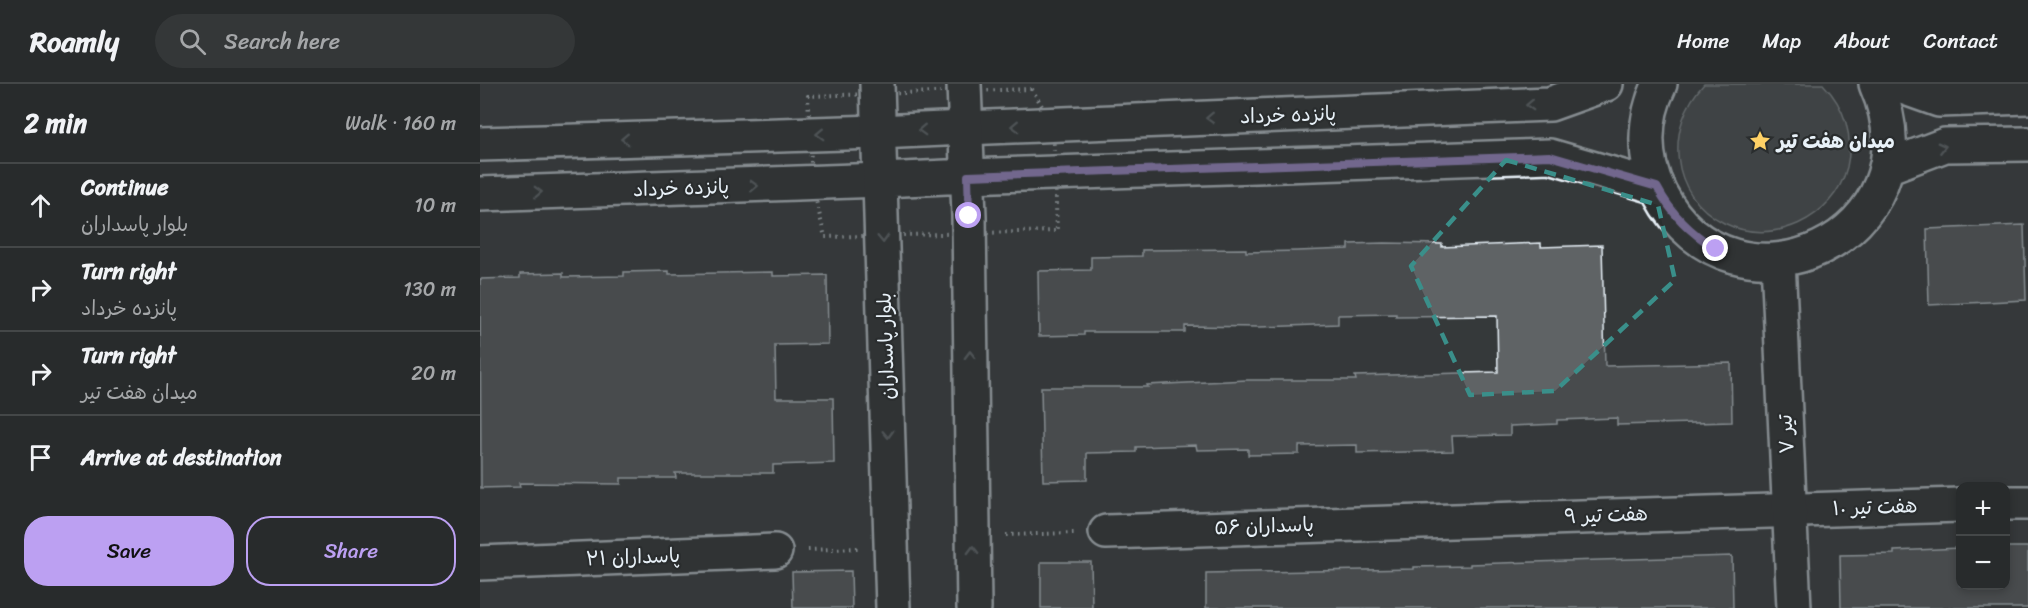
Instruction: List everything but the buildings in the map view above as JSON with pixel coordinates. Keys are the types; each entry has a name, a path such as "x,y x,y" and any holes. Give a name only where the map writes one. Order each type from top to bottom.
{"main road":[{"name":"بلوار پاسداران","path":"877,84 882,180 893,608"},
{"path":"964,84 968,176 974,608"},
{"name":"پانزده خرداد","path":"878,132 1550,104 1606,84"},
{"path":"1660,84 1648,117 1647,150 1657,187 1668,208 1689,232 1716,249 1747,259 1778,260 1808,254 1836,241 1859,220 1876,196 1887,167 1890,136 1885,105 1876,84"},
{"path":"1894,84 1939,100 2028,97"},
{"path":"480,144 878,132"},
{"path":"1887,167 1945,145 2028,144"},
{"path":"968,176 1550,156 1657,187"},
{"name":"پانزده خرداد","path":"480,194 968,176"},
{"name":"۷ تیر","path":"1778,260 1794,608"},
{"path":"2010,503 2028,503"},
{"name":"هفت تیر ۱۰","path":"1790,510 1956,505"},
{"name":"هفت تیر ۹","path":"1422,521 1790,510"},
{"name":"پاسداران ۵۶","path":"1106,532 1422,521"},
{"name":"پاسداران ۲۱","path":"486,563 775,551"}],"path":[{"path":"972,536 1106,532"},
{"path":"775,551 891,547"}],"highlighted area":[{"path":"1506,160 1658,205 1675,280 1555,391 1470,395 1411,266"}],"shaded area":[{"path":"1704,84 1823,84 1842,112 1849,144 1847,167 1840,185 1829,201 1815,214 1799,223 1781,230 1762,232 1743,230 1724,223 1705,211 1692,195 1683,178 1678,159 1678,139 1683,120 1691,101"}],"place":[{"name":"میدان هفت تیر","path":"1760,141"}],"route":[{"path":"969,216 968,176 1550,156 1657,187 1668,208 1689,232 1716,249"}]}
